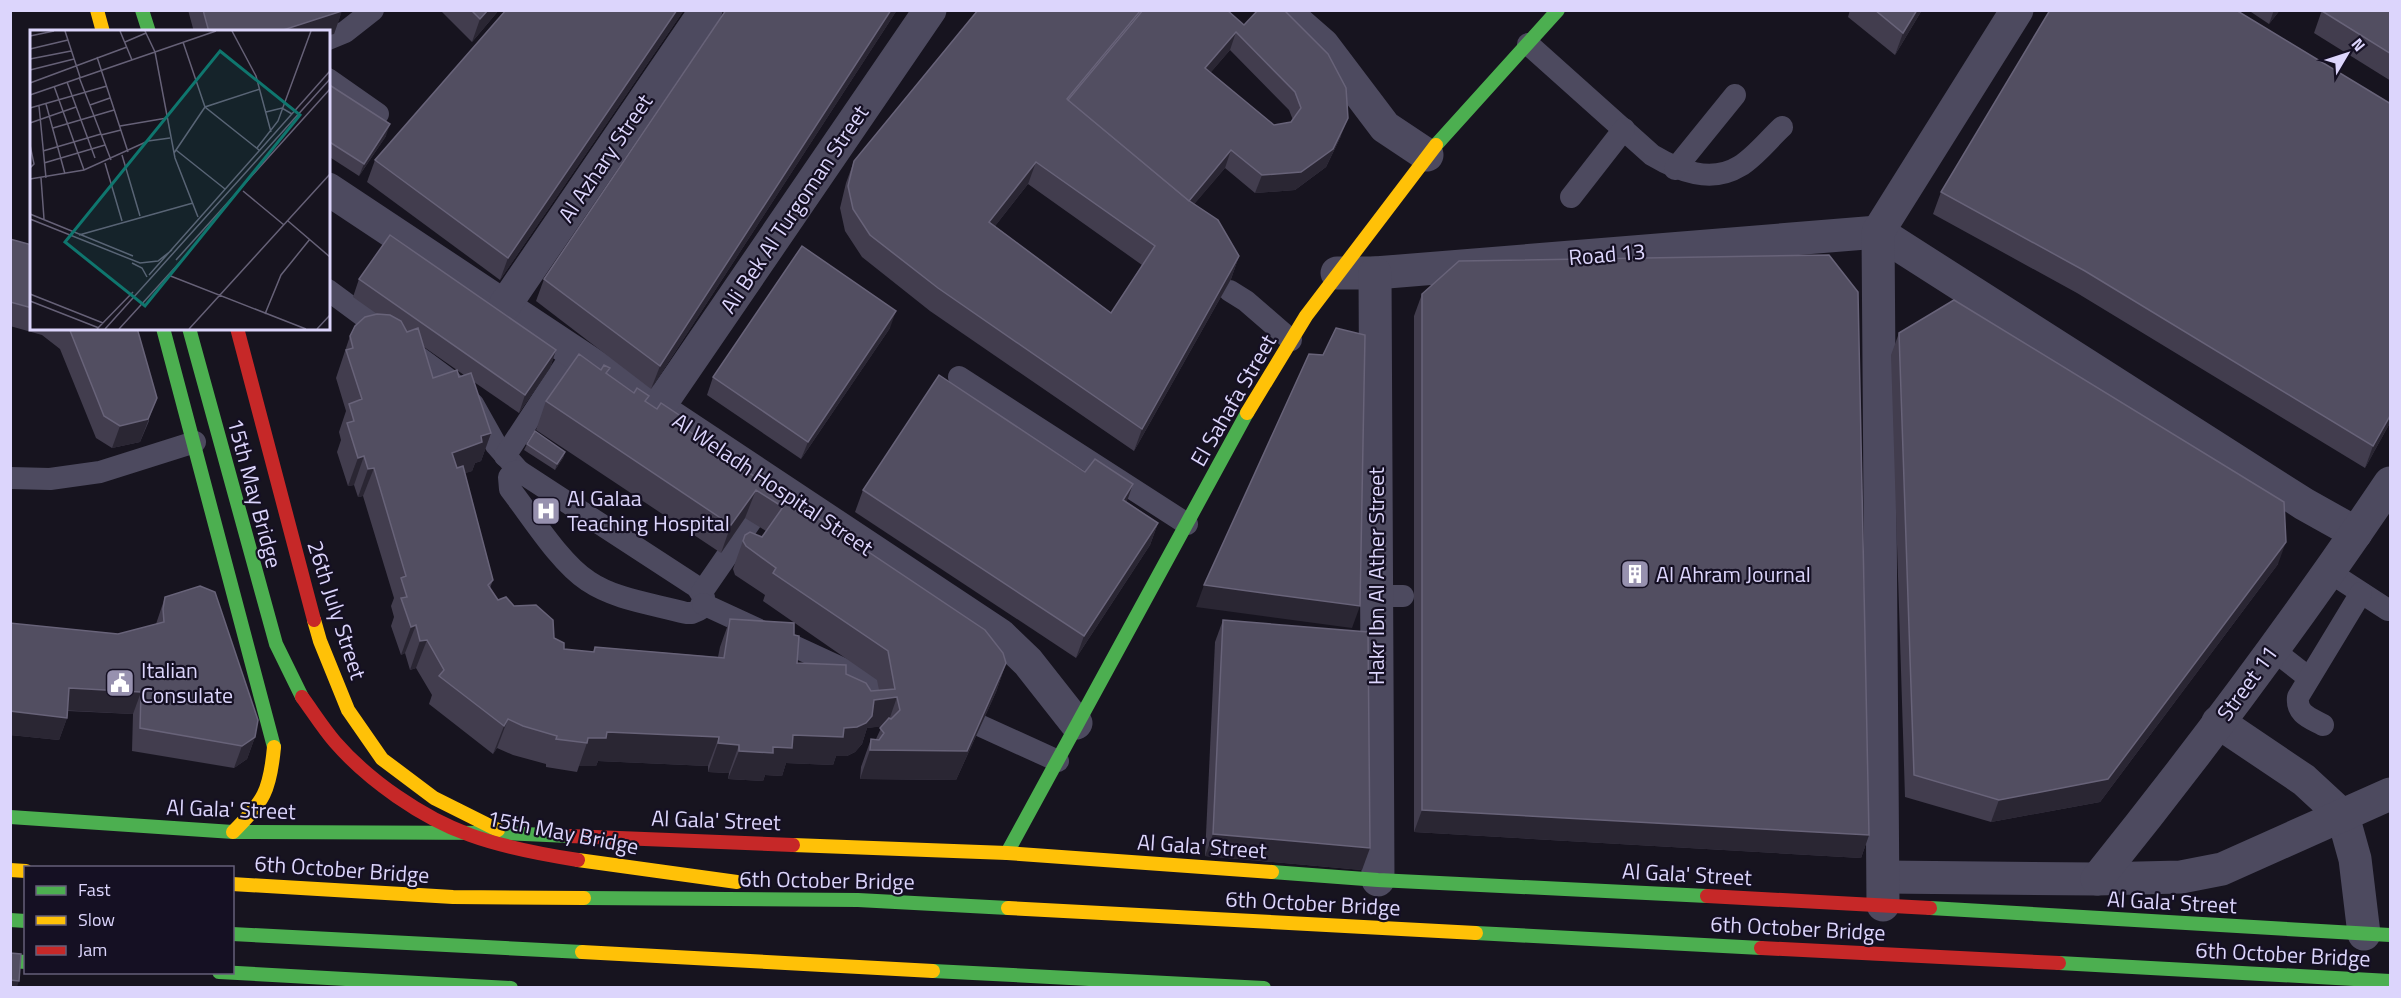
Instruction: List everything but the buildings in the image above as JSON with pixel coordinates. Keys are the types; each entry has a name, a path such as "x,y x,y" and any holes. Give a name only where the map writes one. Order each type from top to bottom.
{"main road":[{"path":"142,10 148,30"},
{"name":"El Sahafa Street","path":"1007,853 1237,430 1305,316 1427,155 1558,10"},
{"path":"164,330 274,743 271,777 256,808 233,832"},
{"name":"15th May Bridge","path":"190,330 276,645 308,705 335,741 376,781 423,812 470,835 556,857 858,900"},
{"name":"26th July Street","path":"238,330 320,641 348,710 382,759 434,798 502,833"},
{"name":"Al Gala' Street","path":"10,817 233,832 502,833 1007,853 1378,880 1884,891 2377,935"},
{"name":"6th October Bridge","path":"234,884 453,897 858,900 2391,981"},
{"path":"234,934 1264,987"},
{"path":"234,973 511,987"}],"street":[{"name":"Al Azhary Street","path":"504,305 706,10"},
{"name":"Ali Bek Al Turgoman Street","path":"658,408 930,10"},
{"path":"1283,10 1323,45 1385,127 1427,155"},
{"path":"2017,10 1878,232 1884,891 2097,879 2181,877 2222,868 2391,794"},
{"name":"Al Weladh Hospital Street","path":"330,190 1000,635 1028,662 1076,723"},
{"path":"1878,232 2304,504 2356,533"},
{"name":"Road 13","path":"1337,273 1375,273 1878,232"},
{"name":"Hakr Ibn Al Ather Street","path":"1375,273 1390,596 1378,880"},
{"name":"Street 11","path":"2097,879 2218,722 2391,483"},
{"path":"2218,722 2304,780 2343,816 2377,935"}],"lane":[{"path":"330,38 345,32 373,10"},
{"path":"1528,44 1652,155 1675,169 1714,176 1741,166 1782,127"},
{"path":"330,80 378,114"},
{"path":"1675,169 1735,95"},
{"path":"1571,197 1624,129"},
{"path":"330,291 452,381 473,404 488,434 512,463 702,598 878,685"},
{"path":"1230,291 1246,301 1291,340"},
{"path":"574,351 512,463 513,472 509,477 510,489 570,566 588,581 609,592 686,612 692,613 699,610 702,598 776,486"},
{"path":"959,377 1187,524"},
{"path":"10,478 50,479 100,472 195,442"},
{"path":"2328,571 2361,593 2390,607"},
{"path":"2323,725 2306,717 2297,704 2298,697 2361,593"},
{"path":"2272,649 2309,678"},
{"path":"981,726 1058,761"}],"traffic: fast":[{"path":"142,10 148,30"},
{"path":"1436,145 1558,10"},
{"path":"164,330 274,747"},
{"path":"190,330 276,644 302,697"},
{"path":"1007,853 1247,413"},
{"path":"10,817 233,832 502,833 569,836"},
{"path":"1272,872 1378,880 1707,896"},
{"path":"584,898 858,900 1008,908"},
{"path":"1930,908 2390,935"},
{"path":"10,920 24,921"},
{"path":"1476,933 1761,948"},
{"path":"234,934 582,952"},
{"path":"10,961 24,962"},
{"path":"2059,963 2390,981"},
{"path":"933,971 1264,988"},
{"path":"234,973 511,988"}],"traffic: slow":[{"path":"97,10 102,30"},
{"path":"1247,413 1306,316 1436,145"},
{"path":"314,620 320,641 348,710 382,759 434,798 498,830"},
{"path":"233,832 252,812 264,794 274,747"},
{"path":"793,845 1007,853 1272,872"},
{"path":"578,860 737,882"},
{"path":"10,870 24,871"},
{"path":"234,884 453,897 584,898"},
{"path":"1008,908 1476,933"},
{"path":"582,952 933,971"}],"traffic: jam":[{"path":"238,330 314,620"},
{"path":"302,697 331,737 363,770 397,796 433,819 482,839 523,850 578,860"},
{"path":"569,836 793,845"},
{"path":"1707,896 1930,908"},
{"path":"1761,948 2059,963"}],"place":[{"name":"Al Galaa Teaching Hospital","path":"546,511"},
{"name":"Al Ahram Journal","path":"1635,574"},
{"name":"Italian Consulate","path":"120,683"}]}
